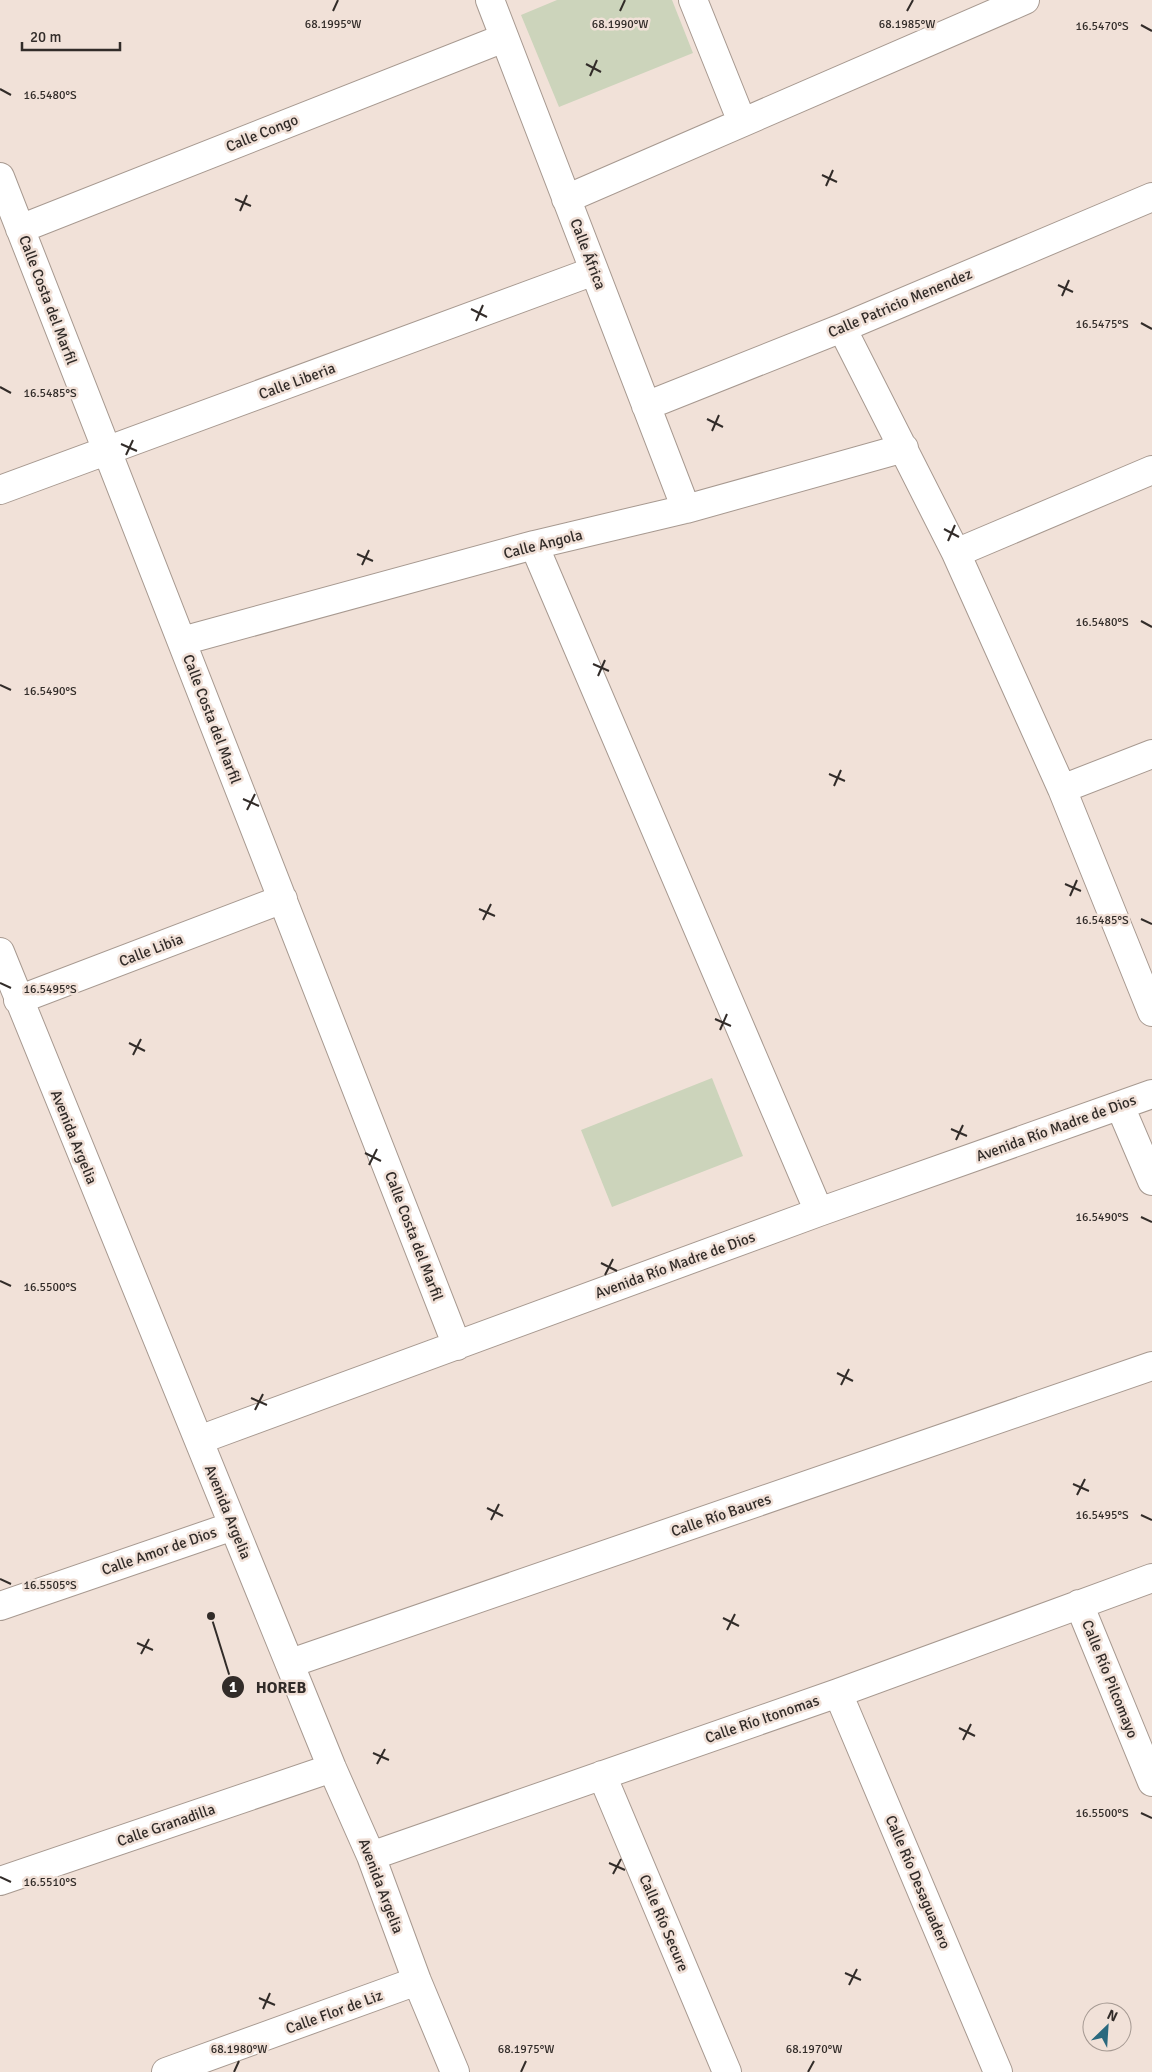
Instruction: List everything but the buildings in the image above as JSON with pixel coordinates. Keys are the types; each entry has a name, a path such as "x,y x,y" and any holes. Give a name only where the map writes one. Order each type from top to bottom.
{"street":[{"name":"Calle África","path":"490,0 686,509"},
{"path":"693,0 742,122"},
{"path":"566,199 1025,0"},
{"name":"Calle Congo","path":"20,229 504,38"},
{"name":"Calle Costa del Marfil","path":"0,176 457,1346"},
{"name":"Calle Patricio Menendez","path":"646,406 842,328 1152,198"},
{"name":"Calle Liberia","path":"0,490 594,271"},
{"path":"842,328 956,553 1062,789 1152,1012"},
{"name":"Calle Angola","path":"182,641 534,546 686,509 904,448"},
{"path":"956,553 1152,470"},
{"path":"534,546 819,1212"},
{"path":"1062,789 1152,754"},
{"name":"Calle Libia","path":"18,1000 283,899"},
{"name":"Avenida Argelia","path":"0,952 233,1526 291,1663 332,1768 371,1856 417,1982 455,2072"},
{"name":"Avenida Río Madre de Dios","path":"199,1440 819,1212 1152,1094"},
{"path":"1120,1106 1152,1181"},
{"name":"Calle Río Baures","path":"291,1663 1152,1366"},
{"name":"Calle Amor de Dios","path":"0,1606 233,1526"},
{"name":"Calle Río Itonomas","path":"371,1856 838,1693 1152,1578"},
{"name":"Calle Río Pilcomayo","path":"1079,1604 1152,1782"},
{"name":"Calle Río Desaguadero","path":"838,1693 998,2072"},
{"name":"Calle Granadilla","path":"0,1881 332,1768"},
{"name":"Calle Río Secure","path":"602,1775 727,2072"},
{"name":"Calle Flor de Liz","path":"178,2070 417,1982"}],"green space":[{"path":"557,0 672,0 693,53 559,107 521,15"},
{"path":"712,1078 743,1156 612,1207 581,1130"}],"place":[{"name":"HOREB","path":"211,1616"}]}
